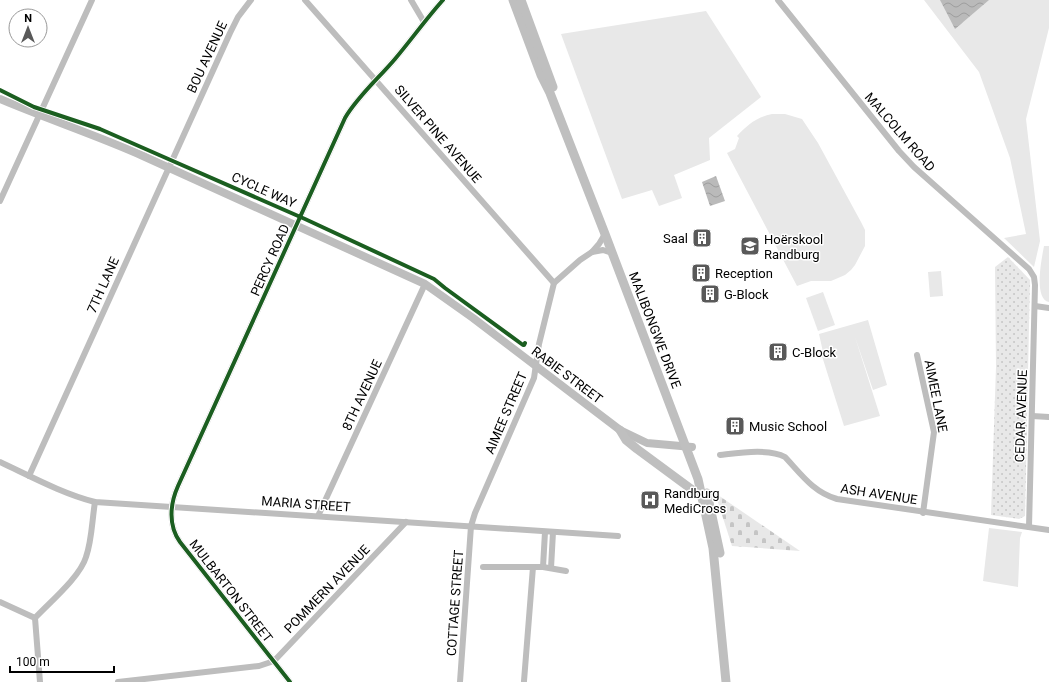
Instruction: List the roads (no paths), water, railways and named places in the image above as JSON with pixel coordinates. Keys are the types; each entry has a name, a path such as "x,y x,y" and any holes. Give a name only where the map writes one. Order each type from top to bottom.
{"main road":[{"name":"MALIBONGWE DRIVE","path":"513,0 541,75 550,93 689,447 704,480 719,546 726,608 730,682"},
{"name":"MALIBONGWE DRIVE","path":"521,0 689,447 698,479 715,564 726,682"},
{"path":"620,430 626,440 637,449 702,497"}],"street":[{"path":"0,201 92,0"},
{"name":"BOU AVENUE","path":"198,104 238,17 251,0"},
{"name":"SILVER PINE AVENUE","path":"305,0 554,283"},
{"path":"411,0 424,22"},
{"name":"PERCY ROAD","path":"171,506 178,486 345,118 354,104 407,45 443,0"},
{"name":"MALCOLM ROAD","path":"778,0 899,151 914,167 1029,269 1035,281 1035,306"},
{"name":"RABIE STREET","path":"0,99 38,116 117,144 425,284 620,430 647,443 689,447"},
{"name":"7TH LANE","path":"30,476 198,104"},
{"path":"554,283 580,260 592,252 605,234"},
{"path":"592,252 603,250 612,253"},
{"name":"AIMEE STREET","path":"471,526 479,503 532,384 536,366 538,344 554,283"},
{"name":"8TH AVENUE","path":"318,516 425,284"},
{"path":"1035,306 1049,308"},
{"name":"CEDAR AVENUE","path":"1029,527 1035,306"},
{"name":"AIMEE LANE","path":"916,355 934,432 923,513"},
{"path":"1032,416 1049,417"},
{"name":"ASH AVENUE","path":"720,455 759,452 775,453 784,457 815,489 827,496 837,499 923,513 1049,530"},
{"name":"MARIA STREET","path":"0,462 85,500 95,502 618,536"},
{"path":"40,682 35,618 74,577 84,563 88,548 95,502"},
{"name":"MULBARTON STREET","path":"171,506 174,530 177,538 290,682"},
{"name":"POMMERN AVENUE","path":"274,661 406,522"},
{"name":"COTTAGE STREET","path":"460,682 471,526"},
{"path":"543,567 545,532"},
{"path":"551,568 553,532"},
{"path":"483,567 543,567 566,571"},
{"path":"526,682 534,567"},
{"path":"0,602 35,618"},
{"path":"118,682 259,666 274,661"}],"water":[{"path":"940,0 989,0 955,29"},
{"path":"716,176 725,201 710,206 702,182"}],"place":[{"name":"Saal","path":"702,238"},
{"name":"Hoërskool Randburg","path":"750,246"},
{"name":"Reception","path":"701,273"},
{"name":"G-Block","path":"710,294"},
{"name":"C-Block","path":"778,352"},
{"name":"Music School","path":"735,426"},
{"name":"Randburg MediCross","path":"650,500"}]}
